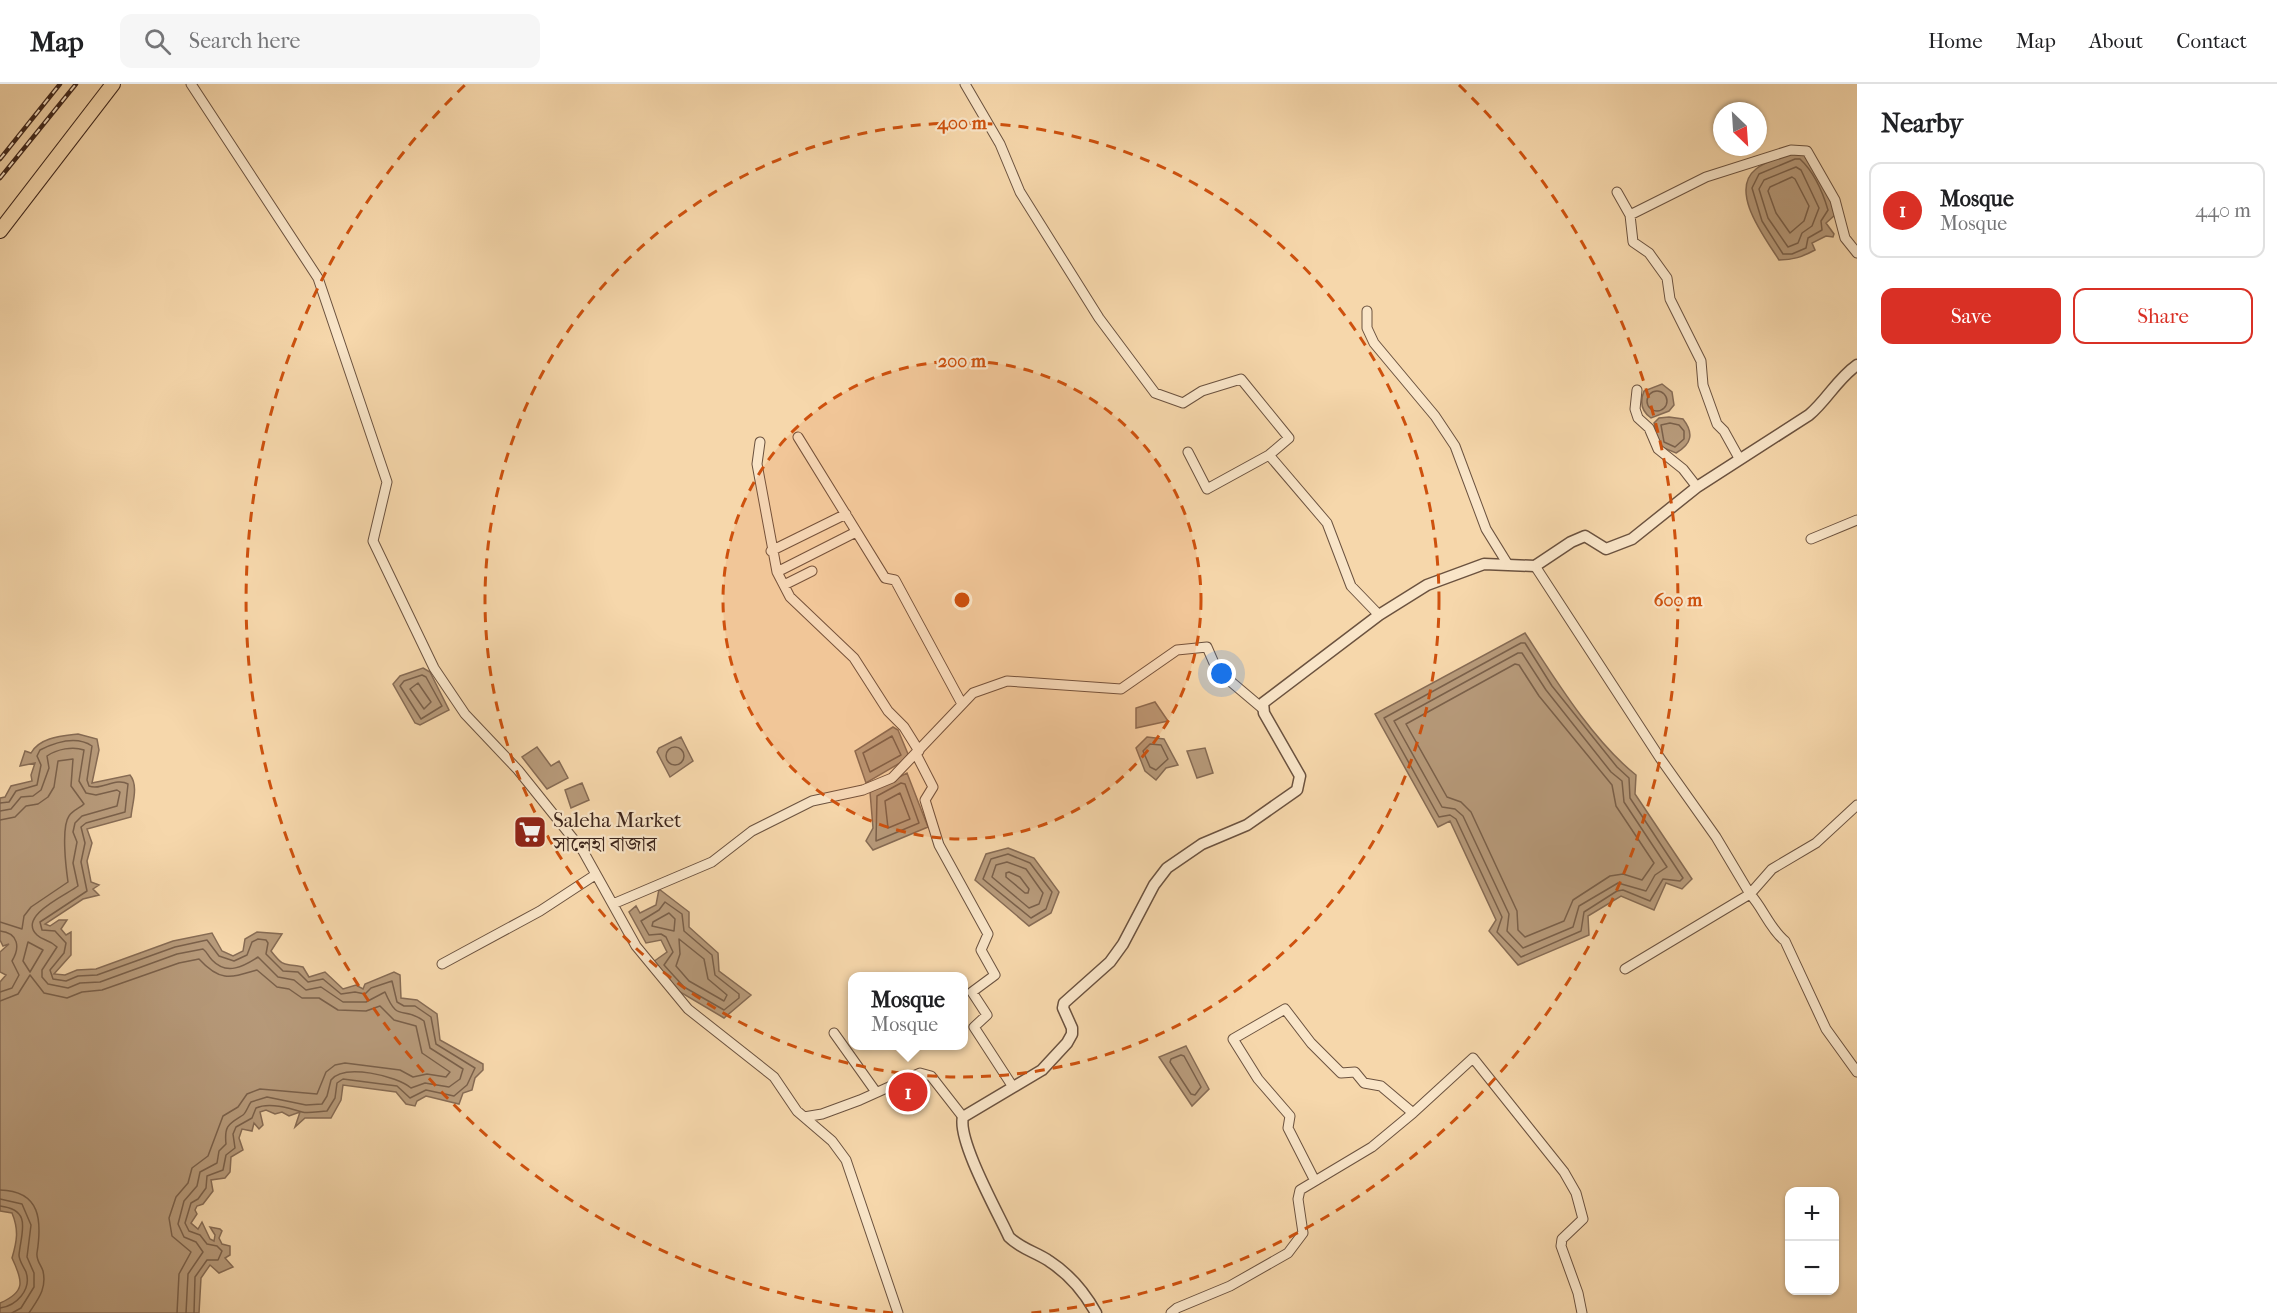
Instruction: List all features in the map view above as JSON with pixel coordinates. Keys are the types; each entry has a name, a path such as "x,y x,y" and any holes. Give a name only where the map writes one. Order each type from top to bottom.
{"main road":[{"path":"0,231 114,84"}],"street":[{"path":"191,84 318,278 387,482 373,540 434,668 465,714 518,770 583,852 636,946 688,1009 774,1077 804,1117 832,1141 846,1160 898,1313"},
{"path":"965,84 1000,144 1020,192 1099,318 1155,393 1183,403 1202,391 1241,379 1289,438 1269,455 1207,489 1188,452"},
{"path":"1630,215 1706,177 1791,150 1807,151 1835,200 1845,238 1857,253"},
{"path":"1617,192 1630,215 1633,242 1649,253 1667,278 1670,298 1701,361 1703,385 1717,424 1724,431 1739,458"},
{"path":"1367,311 1367,328 1374,342 1435,416 1455,446 1486,529 1507,563"},
{"path":"1262,708 1266,701 1293,683 1379,615 1427,585 1484,564 1507,563 1535,566 1571,542 1586,536 1600,547 1617,547 1632,539 1697,487 1817,408 1839,379 1857,365"},
{"path":"1637,390 1635,409 1638,418 1649,428 1658,449 1683,469 1697,487"},
{"path":"798,437 885,578 895,580 962,704"},
{"path":"760,442 757,464 771,551 777,572 790,597 854,658 888,711 904,727 933,787 925,800 939,845 988,934 981,950 995,975 972,992 987,1015 974,1027 1013,1087"},
{"path":"1269,455 1327,523 1351,586 1379,615"},
{"path":"771,551 846,514"},
{"path":"1812,539 1857,520"},
{"path":"777,572 856,532"},
{"path":"1535,566 1660,758 1716,837 1777,935 1785,941 1826,1029 1857,1072"},
{"path":"784,585 812,571"},
{"path":"613,904 712,862 752,831 812,801 863,790 892,778 973,693 1007,681 1121,689 1178,650 1207,647 1217,670 1262,708 1300,776 1297,790 1247,825 1202,844 1160,874 1123,944 1110,962 1064,1003 1072,1035 1067,1043 1042,1070 963,1117"},
{"path":"1625,969 1750,894 1772,869 1816,843 1857,805"},
{"path":"442,964 540,911 595,875"},
{"path":"1314,1179 1288,1128 1290,1116 1258,1080 1233,1039 1285,1009 1311,1043 1341,1073 1355,1072 1364,1083 1381,1086 1413,1113"},
{"path":"834,1033 876,1092"},
{"path":"1171,1313 1230,1286 1288,1253 1303,1233 1298,1199 1300,1190 1314,1179 1372,1147 1473,1058 1564,1172 1576,1193 1584,1219 1562,1239 1561,1246 1578,1293 1582,1313"},
{"path":"804,1117 822,1114 920,1072 931,1076 963,1117 962,1129 980,1177 1009,1237 1016,1244 1055,1266 1076,1284 1096,1313"}],"water":[{"path":"1794,153 1803,153 1823,181 1835,215 1826,223 1834,234 1833,237 1826,236 1812,243 1815,250 1793,259 1779,260 1752,215 1746,190 1748,178 1756,169 1769,161"},
{"path":"1662,384 1672,392 1674,405 1669,411 1651,418 1643,409 1644,391"},
{"path":"1659,418 1683,419 1690,434 1688,442 1676,453 1659,446 1654,423"},
{"path":"1525,633 1590,727 1620,761 1636,775 1635,794 1692,879 1682,889 1666,883 1654,910 1621,896 1588,916 1589,935 1518,965 1489,931 1496,920 1450,821 1438,827 1375,714"},
{"path":"423,668 430,672 449,710 420,725 415,723 393,684 400,676"},
{"path":"1155,702 1168,721 1136,728 1136,708"},
{"path":"893,727 898,730 908,754 905,760 866,783 855,751"},
{"path":"78,734 97,739 99,750 92,783 130,775 134,784 134,795 131,817 87,829 92,843 87,861 91,882 99,885 93,889 99,895 83,899 45,924 50,926 59,920 67,920 61,929 66,935 71,932 71,955 54,974 65,975 77,970 96,969 173,941 212,933 222,951 233,956 243,951 245,939 257,932 282,934 271,951 280,961 303,967 309,977 325,972 343,989 356,985 363,989 365,984 394,972 400,975 401,998 417,1000 437,1014 440,1040 483,1064 483,1070 475,1078 472,1090 463,1093 459,1104 426,1096 417,1101 415,1106 406,1104 396,1092 343,1085 341,1100 331,1118 305,1118 295,1127 300,1112 289,1116 282,1112 275,1114 266,1110 260,1112 263,1125 259,1129 254,1123 252,1131 242,1129 239,1138 243,1150 231,1157 230,1172 225,1178 211,1180 213,1191 203,1204 197,1206 195,1210 197,1214 191,1223 198,1229 202,1222 210,1239 214,1241 215,1235 210,1227 222,1231 219,1238 222,1244 230,1246 230,1255 225,1258 233,1267 219,1273 210,1265 201,1278 199,1313 0,1313 0,1303 14,1295 20,1285 20,1279 12,1258 16,1225 12,1213 0,1211 0,982 6,975 0,972 0,952 9,944 3,946 0,940 0,798 5,797 11,786 32,781 31,775 35,763 20,766 25,751 31,753 40,744 52,738"},
{"path":"681,737 693,761 670,777 657,752 659,748"},
{"path":"1147,737 1164,739 1178,765 1166,768 1156,780 1145,771 1136,748"},
{"path":"537,747 551,766 559,761 568,778 547,789 522,757"},
{"path":"1205,748 1213,773 1197,778 1187,751"},
{"path":"907,773 928,827 873,850 866,841 873,828 870,792"},
{"path":"582,783 589,800 571,808 565,790"},
{"path":"1008,848 1034,858 1059,892 1051,913 1029,926 975,880 986,854"},
{"path":"659,889 689,912 689,927 718,953 719,971 751,995 724,1018 680,992 653,962 667,952 661,940 646,943 629,912 636,906 640,913 656,905"},
{"path":"1186,1046 1209,1089 1192,1106 1159,1057"}],"railway":[{"path":"0,159 60,84"},
{"path":"0,178 76,84"}],"place":[{"name":"Saleha Market সালেহা বাজার","path":"530,832"},
{"name":"Mosque","path":"908,1092"}]}
